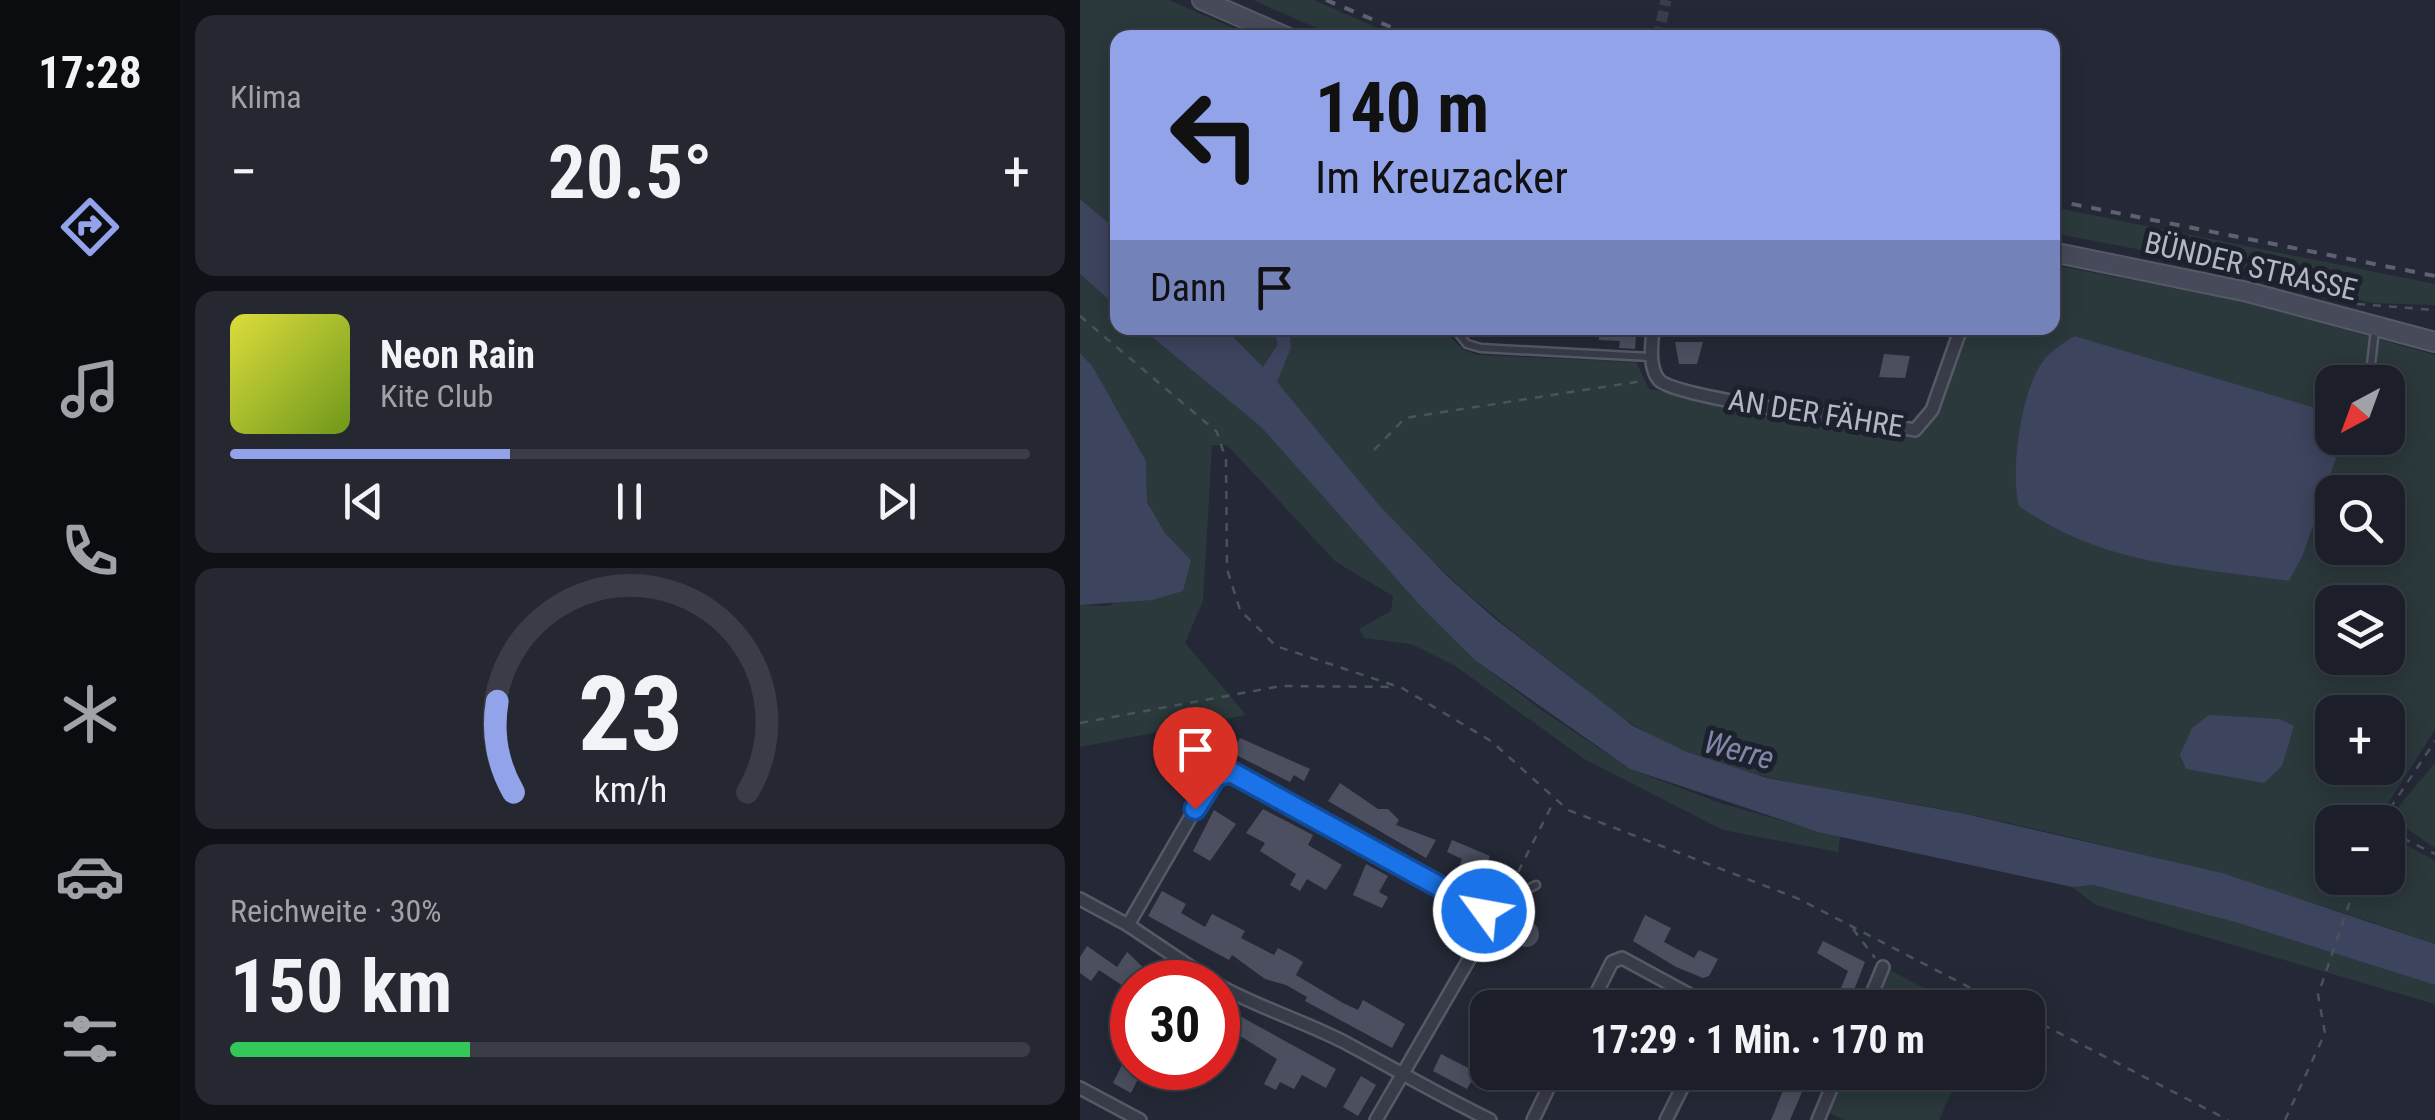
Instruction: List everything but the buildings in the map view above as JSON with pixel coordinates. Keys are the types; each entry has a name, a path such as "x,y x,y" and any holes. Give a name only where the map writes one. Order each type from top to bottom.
{"main road":[{"path":"1202,0 1271,30"},
{"name":"BÜNDER STRASSE","path":"2060,254 2248,292 2435,342"}],"street":[{"path":"1652,335 1658,379"},
{"name":"AN DER FÄHRE","path":"1658,379 1703,395 1915,430 1932,410 1959,335"},
{"path":"1128,925 1212,780 1226,772 1480,906 1487,918 1486,930 1376,1120"},
{"path":"1080,899 1180,960"},
{"path":"1598,990 1612,962 1622,958 1681,990"},
{"path":"1873,990 1883,967"},
{"path":"1240,998 1344,1042 1401,1078 1490,1120"},
{"path":"1080,1088 1140,1120"},
{"path":"1532,1120 1547,1090"},
{"path":"1666,1120 1681,1090"},
{"path":"1818,1120 1830,1090"}],"lane":[{"path":"2371,365 2376,324"},
{"path":"1459,335 1466,344 1481,348 1652,357"},
{"path":"1487,918 1503,901 1536,885"}],"path":[{"path":"1080,316 1218,432 1226,460 1227,569 1240,610 1276,646 1402,688 1491,741 1554,801 1799,899 1973,990"},
{"path":"1374,450 1405,418 1658,379"},
{"path":"1080,723 1281,686 1402,688"},
{"path":"2392,805 2435,740"},
{"path":"1503,901 1554,801"},
{"path":"2405,839 2435,854"},
{"path":"2285,1120 2325,1033 2318,995 2352,895"},
{"path":"1853,928 1883,967"},
{"path":"2045,1026 2228,1120"}],"shaded area":[{"path":"1080,0 1169,0 1238,30 1110,30 1110,224 1080,199"},
{"path":"1253,0 1314,0 1382,30 1321,30"},
{"path":"2060,209 2435,284 2435,305 2372,303 2215,264 2060,234"},
{"path":"2060,266 2251,303 2435,355 2435,730 2405,777 2405,695 2315,695 2315,785 2400,785 2387,805 2315,805 2315,895 2405,895 2405,844 2435,861 2435,944 2260,887 2142,855 1962,813 1794,783 1673,746 1607,707 1443,571 1378,504 1231,335 1448,335 1464,350 1479,355 1636,362 1649,389 1917,433 1928,426 1962,339 1937,336 2060,335","holes":["2073,336 2315,410 2315,365 2405,365 2405,455 2338,455 2331,475 2405,475 2405,565 2315,565 2315,520 2289,581 2028,399 2043,361"]},
{"path":"1080,274 1110,301 1110,335 1149,335 1261,427 1425,611 1476,661 1630,769 1720,803 1840,837 1838,852 1723,830 1586,760 1455,666 1411,644 1364,638 1359,629 1391,611 1393,596 1336,562 1227,445 1212,445 1203,601 1185,643 1246,715 1080,747 1080,605 1109,606 1191,560 1165,533 1147,502 1146,461 1093,367 1080,353"},
{"path":"2435,763 2435,848 2405,827 2405,805 2400,805"},
{"path":"2093,885 2235,922 2435,985 2435,1004 2096,905 2072,887"},
{"path":"1888,969 1928,990 1880,990"},
{"path":"1839,1090 1952,1090 1939,1120 1844,1120 1829,1113"}],"water":[{"path":"1080,199 1110,224 1110,301 1080,274"},
{"path":"1149,335 1231,335 1263,367 1278,344 1275,335 1290,335 1291,348 1277,382 1379,505 1494,618 1633,726 1687,752 1767,778 1961,813 2222,873 2435,944 2435,985 2235,922 2093,885 2072,887 1818,832 1630,769 1476,661 1425,611 1261,427"},
{"path":"2074,336 2315,409 2315,455 2337,455 2330,475 2315,475 2315,520 2289,581 2183,567 2115,552 2050,526 2019,506 2016,473 2023,411 2035,374 2057,347"},
{"path":"1080,353 1093,367 1146,461 1147,502 1165,533 1191,560 1183,591 1152,600 1080,605"},
{"path":"2209,715 2280,719 2294,726 2282,766 2264,783 2186,769 2180,755 2192,728"}],"tunnel":[{"path":"1660,30 1666,0"}],"railway":[{"path":"1326,0 1398,30"},
{"path":"2060,202 2435,276"}],"route":[{"path":"1195,809 1212,780 1222,772 1231,772 1484,911"}],"water label":[{"name":"Werre","path":"1739,750"}]}
